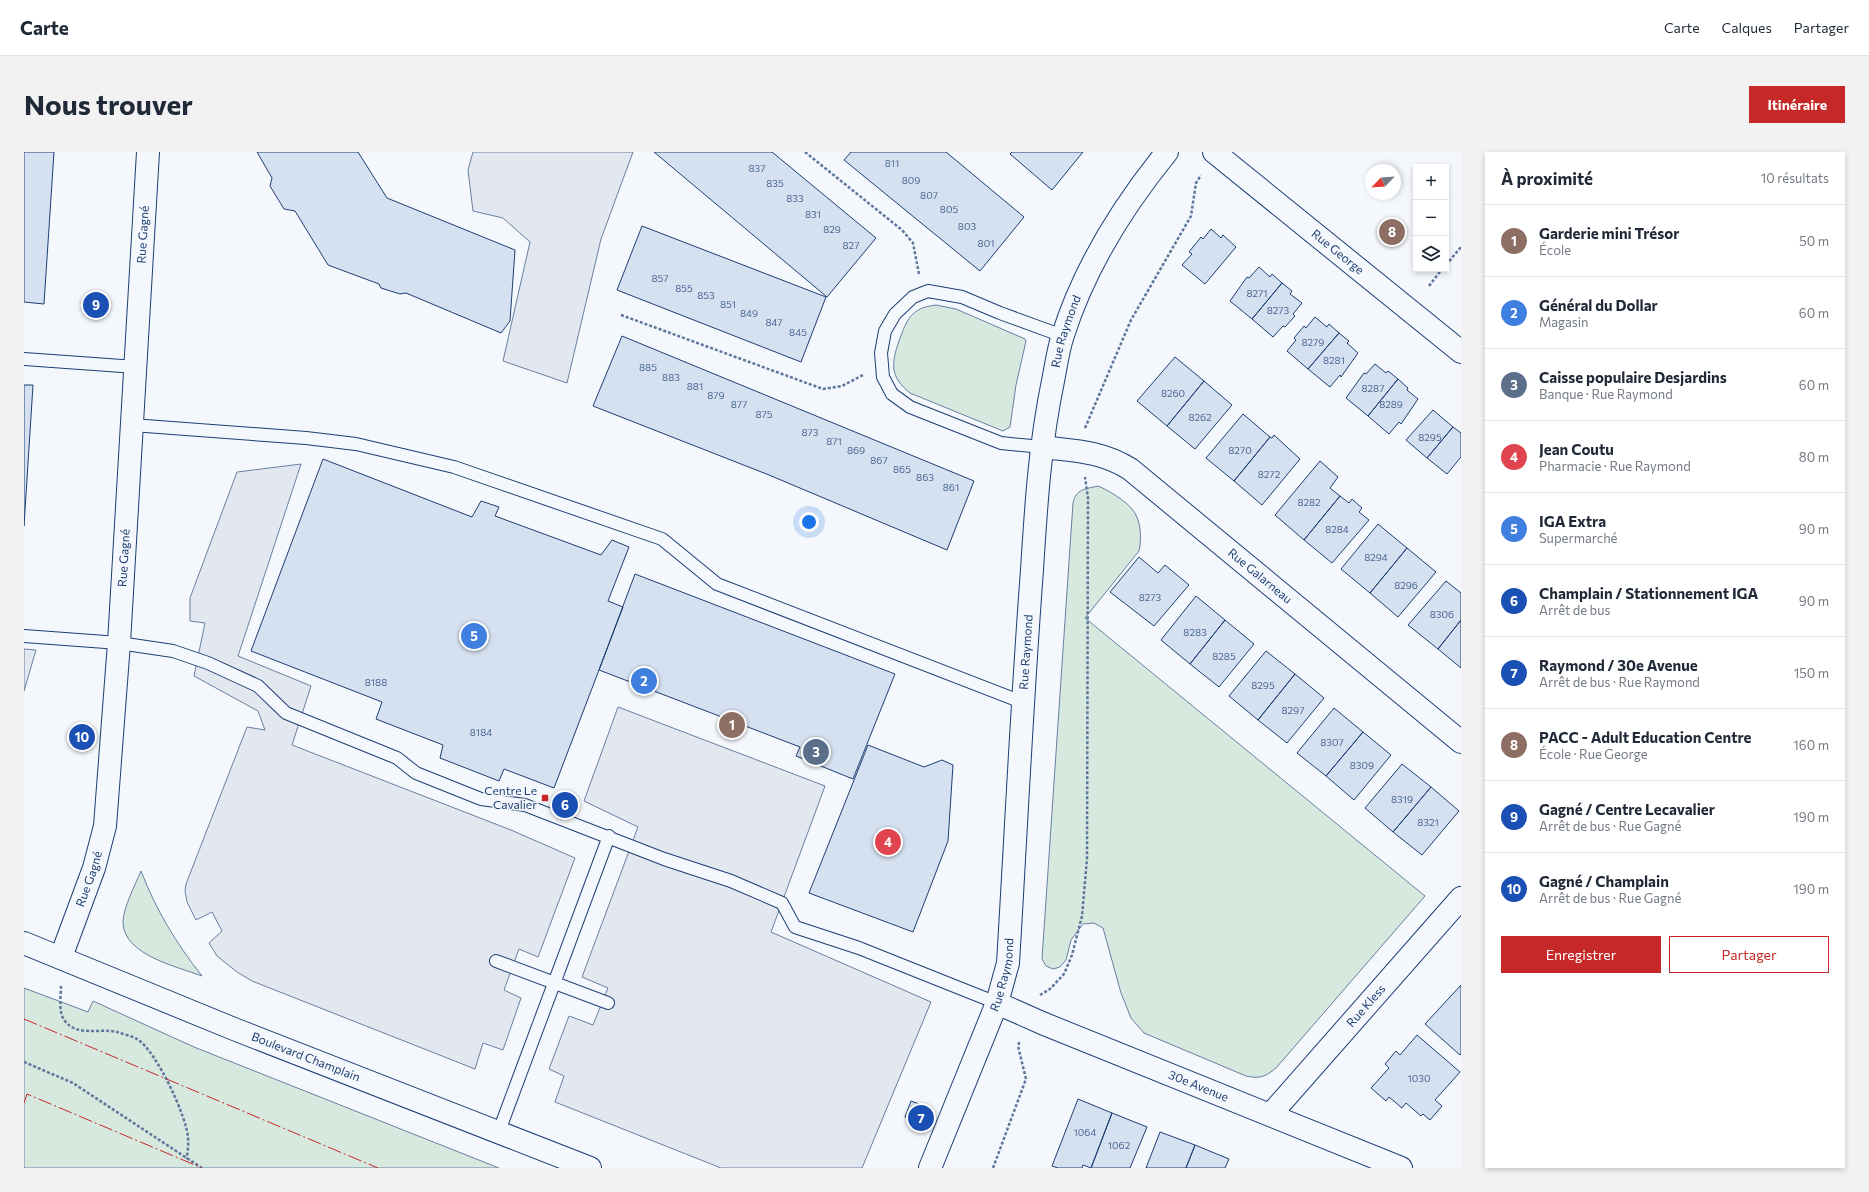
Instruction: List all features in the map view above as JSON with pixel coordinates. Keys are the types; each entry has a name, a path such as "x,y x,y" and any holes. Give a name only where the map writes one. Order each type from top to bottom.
{"street":[{"name":"Rue Gagné","path":"61,957 94,868 105,826 119,643 148,152"},
{"name":"Rue Raymond","path":"930,1168 996,1003 1008,963 1022,702 1042,447 1047,409 1063,336 1078,296 1097,256 1120,217 1153,169 1167,152"},
{"name":"Rue George","path":"1214,152 1461,352"},
{"name":"Rue Galarneau","path":"1042,447 1097,454 1115,460 1130,469 1461,742"},
{"name":"Rue Kless","path":"1271,1114 1461,898"},
{"name":"Boulevard Champlain","path":"24,943 234,1029 499,1131 590,1168"},
{"name":"30e Avenue","path":"996,1003 1401,1168"}],"lane":[{"path":"1042,447 1001,443 910,407 892,394 883,377 881,353 885,332 895,314 913,297 928,291 962,297 1000,313 1063,336"},
{"path":"24,359 136,367"},
{"path":"132,425 306,438 356,444 454,467 662,539 716,584 1022,702"},
{"path":"24,636 119,643 173,651 208,663 258,686 286,713 397,758 416,773 481,799 525,805 609,836 664,859 731,881 782,902 795,927 859,948 996,1003"},
{"path":"499,1131 556,982 609,836"},
{"path":"496,961 556,982 608,1003"}],"path":[{"path":"805,152 902,230 913,243 919,276"},
{"path":"1085,428 1131,320 1192,216 1196,183"},
{"path":"1449,261 1461,247"},
{"path":"1429,286 1440,272"},
{"path":"621,315 823,389 842,386 864,375"},
{"path":"1039,996 1050,989 1064,974 1072,955 1082,916 1087,859 1089,653 1088,498 1085,477"},
{"path":"61,988 60,1004 64,1021 76,1030 116,1032 138,1040 151,1052 168,1082 183,1115 188,1137 187,1160"},
{"path":"993,1168 1026,1080 1018,1046"},
{"path":"24,1062 73,1083 187,1160 202,1168"}],"shaded area":[{"path":"473,152 633,152 601,239 567,383 503,361 530,242 503,218 473,211 468,170"},
{"path":"936,305 956,309 1025,339 1026,341 1016,385 1010,427 1003,431 910,393 903,387 896,376 894,370 895,357 899,341 908,321 915,312"},
{"path":"301,464 238,656 311,686 292,745 511,830 575,858 538,957 519,949 504,990 521,998 503,1050 483,1043 475,1069 252,981 237,972 217,956 209,943 222,931 212,912 196,920 187,902 185,891 186,884 247,727 265,730 258,711 194,676 205,623 190,621 190,598 237,472"},
{"path":"1098,486 1121,499 1135,513 1140,529 1140,546 1139,551 1085,618 1425,896 1276,1068 1262,1076 1246,1076 1144,1033 1131,1018 1121,993 1103,928 1094,923 1083,924 1071,940 1066,960 1060,967 1053,969 1046,966 1042,959 1073,503 1074,498 1079,492"},
{"path":"24,649 36,650 24,691"},
{"path":"618,707 825,786 771,932 931,1002 862,1168 721,1168 555,1102 564,1076 549,1069 569,1016 593,1025 608,988 582,977 638,827 584,801"},
{"path":"141,871 167,926 202,976 154,958 132,944 126,934 123,923 125,911"},
{"path":"24,988 88,1012 93,1001 194,1047 499,1168 24,1168"}],"building":[{"path":"24,152 54,152 44,304 24,302"},
{"path":"257,152 358,152 387,198 515,250 510,321 501,333 406,293 400,294 381,288 379,284 328,265 295,211 284,209 270,186 272,178"},
{"path":"654,152 772,152 876,238 827,297"},
{"path":"851,152 946,152 1024,217 980,271 844,160"},
{"path":"1012,152 1083,152 1052,190 1010,154"},
{"path":"642,226 826,297 801,362 617,290"},
{"path":"1211,229 1221,238 1223,235 1236,247 1205,284 1182,265 1192,254 1189,252 1201,237 1203,239"},
{"path":"1259,267 1270,277 1272,274 1282,283 1252,319 1230,301 1247,277 1249,278"},
{"path":"1282,283 1292,291 1290,294 1302,303 1293,314 1295,316 1273,337 1252,319"},
{"path":"1315,317 1327,327 1329,324 1339,333 1308,369 1287,351 1296,340 1294,338 1304,326 1306,328"},
{"path":"1339,333 1349,341 1347,343 1358,353 1341,377 1340,375 1330,387 1308,369"},
{"path":"622,336 974,481 947,550 769,475 593,406"},
{"path":"1175,357 1204,381 1167,426 1137,401"},
{"path":"1375,364 1386,373 1388,371 1398,379 1368,416 1346,398 1364,373 1366,374"},
{"path":"1398,379 1408,388 1407,390 1418,399 1401,424 1399,422 1389,434 1368,416"},
{"path":"1204,381 1232,405 1195,449 1167,426"},
{"path":"24,385 33,385 24,526"},
{"path":"1433,410 1453,427 1427,458 1406,440"},
{"path":"1243,414 1270,437 1234,481 1206,458"},
{"path":"1453,427 1461,433 1461,457 1447,474 1427,458"},
{"path":"1274,435 1300,459 1262,505 1234,481 1270,437 1272,438"},
{"path":"323,459 472,517 481,501 499,507 495,516 601,555 612,540 629,547 608,601 623,607 554,788 504,769 499,781 440,758 443,745 376,719 382,702 251,651"},
{"path":"1320,461 1338,477 1330,488 1340,496 1304,540 1275,515"},
{"path":"1340,496 1349,503 1352,499 1362,508 1359,512 1369,520 1332,563 1304,540"},
{"path":"1378,524 1407,548 1370,593 1341,569"},
{"path":"1407,548 1436,572 1398,617 1370,593"},
{"path":"1139,557 1158,573 1165,565 1189,585 1154,626 1110,592"},
{"path":"635,574 895,674 853,779 796,756 800,747 599,670"},
{"path":"1446,581 1461,593 1461,620 1438,649 1408,625"},
{"path":"1196,596 1225,620 1190,664 1161,640"},
{"path":"1225,620 1254,644 1219,687 1190,664"},
{"path":"1461,620 1461,668 1438,649"},
{"path":"1266,651 1295,674 1258,720 1229,696"},
{"path":"1295,674 1324,698 1287,743 1258,720"},
{"path":"1334,708 1363,732 1326,776 1297,753"},
{"path":"1363,732 1391,755 1354,800 1326,776"},
{"path":"868,745 924,767 942,760 953,765 948,841 913,932 809,893"},
{"path":"1402,764 1431,787 1393,832 1365,808"},
{"path":"1431,787 1459,811 1422,855 1393,832"},
{"path":"1461,985 1461,1054 1460,1055 1425,1024"},
{"path":"1417,1035 1460,1072 1435,1100 1442,1106 1430,1120 1423,1114 1421,1116 1406,1103 1402,1108 1389,1097 1386,1101 1371,1088 1389,1068 1385,1064 1396,1051 1400,1055"},
{"path":"1078,1099 1112,1113 1091,1168 1083,1165 1082,1168 1058,1168 1052,1166"},
{"path":"911,1101 919,1104 913,1120 905,1117"},
{"path":"1112,1113 1147,1127 1130,1168 1091,1168"},
{"path":"1160,1132 1195,1145 1186,1168 1146,1168"},
{"path":"1195,1145 1229,1159 1225,1168 1186,1168"}],"power":[{"path":"24,1019 378,1168"},
{"path":"24,1103 27,1094 202,1168"}],"place":[{"name":"PACC - Adult Education Centre","path":"1392,232"},
{"name":"Gagné / Centre Lecavalier","path":"96,305"},
{"name":"IGA Extra","path":"474,636"},
{"name":"Général du Dollar","path":"644,681"},
{"name":"Garderie mini Trésor","path":"732,725"},
{"name":"Gagné / Champlain","path":"82,737"},
{"name":"Caisse populaire Desjardins","path":"816,752"},
{"name":"Centre Le Cavalier","path":"545,798"},
{"name":"Champlain / Stationnement IGA","path":"565,805"},
{"name":"Jean Coutu","path":"888,842"},
{"name":"Raymond / 30e Avenue","path":"921,1118"}]}
